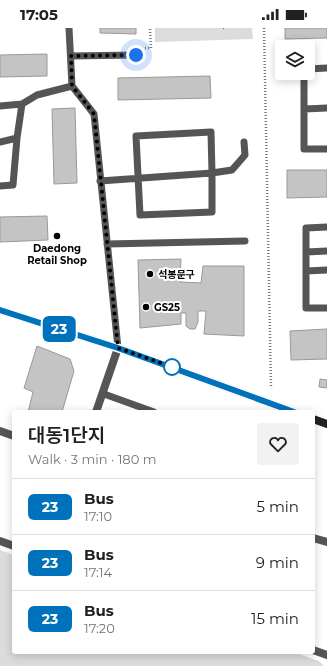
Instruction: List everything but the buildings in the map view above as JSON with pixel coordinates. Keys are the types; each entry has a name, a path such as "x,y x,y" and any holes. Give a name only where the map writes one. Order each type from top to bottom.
{"street":[{"path":"0,310 118,348 288,410"},
{"path":"97,410 118,348"},
{"path":"315,420 327,424"},
{"path":"0,431 12,435"},
{"path":"315,539 327,542"},
{"path":"0,541 12,545"},
{"path":"315,651 327,655"}],"lane":[{"path":"69,28 72,86 94,114 118,348"},
{"path":"71,56 136,55"},
{"path":"315,69 327,68"},
{"path":"304,80 304,149 327,149"},
{"path":"0,106 22,104 37,95 72,86"},
{"path":"0,186 13,185 17,138 22,104"},
{"path":"304,109 327,108"},
{"path":"211,132 212,173 212,212 140,215 136,136 211,132"},
{"path":"0,142 17,138"},
{"path":"100,181 212,173 232,170 244,155 244,142"},
{"path":"327,227 306,228 306,308 327,308"},
{"path":"107,244 245,241"},
{"path":"306,252 327,251"},
{"path":"306,271 327,270"},
{"path":"104,394 148,410"}],"path":[{"path":"144,48 151,48 150,28"},
{"path":"264,28 271,387"}],"shaded area":[{"path":"155,28 252,28 253,39 155,42"},
{"path":"0,550 12,554 12,654 299,654 319,661 324,666 0,666"}],"bus line":[{"name":"23","path":"0,310 118,348 288,410"}],"place":[{"name":"Daedong Retail Shop","path":"57,236"},
{"name":"석봉문구","path":"150,274"},
{"name":"GS25","path":"146,307"}],"route":[{"path":"136,55 71,56 72,86 94,114 118,348 178,369 172,367"}]}
